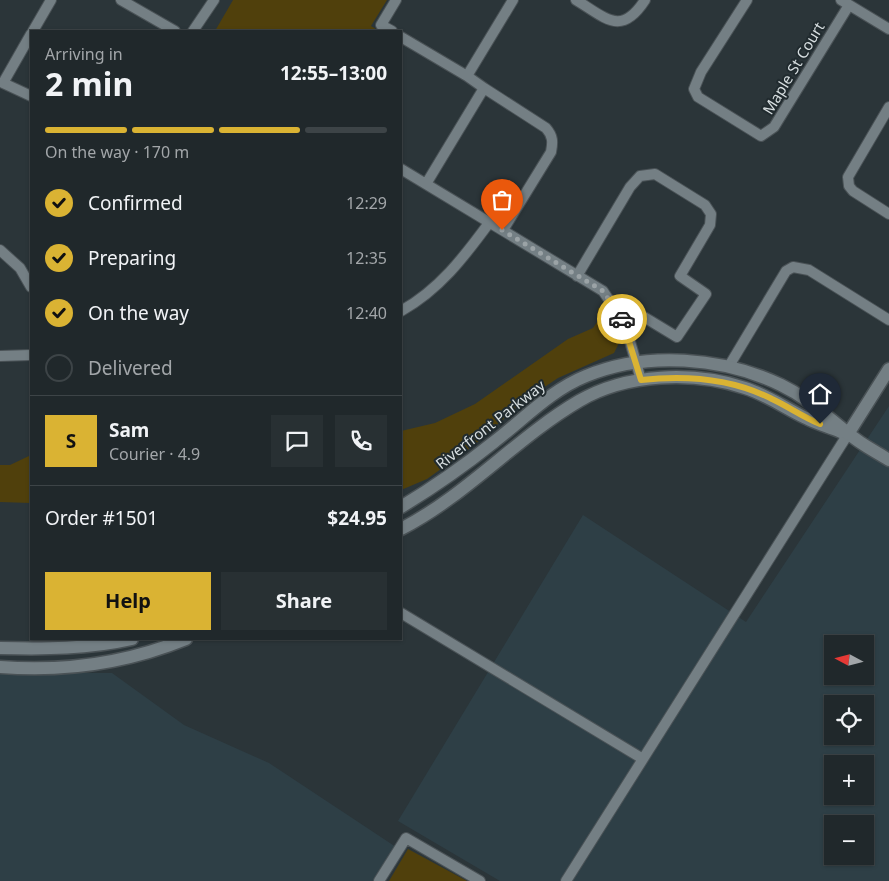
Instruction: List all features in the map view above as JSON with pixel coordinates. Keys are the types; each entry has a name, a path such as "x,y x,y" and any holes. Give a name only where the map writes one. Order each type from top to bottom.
{"main road":[{"name":"Riverfront Parkway","path":"402,506 442,482 546,399 585,376 636,364 675,360 709,362 729,366 782,385 816,405 848,434 889,460"},
{"path":"848,434 889,369"},
{"name":"Riverfront Parkway","path":"402,528 460,492 554,417 581,400 610,388 641,380 679,376 710,379 745,387 772,398 806,418 848,434"},
{"path":"0,648 60,649 126,640"},
{"path":"0,667 51,669 91,665 132,657 183,640"}],"street":[{"path":"34,30 51,0"},
{"path":"120,0 173,30"},
{"path":"194,30 214,0"},
{"path":"390,30 381,24 396,0"},
{"path":"467,76 513,0"},
{"path":"576,0 602,16 621,22 630,19 645,0"},
{"name":"Maple St Court","path":"747,0 701,72 694,89 698,97 761,136 774,127 845,2"},
{"path":"845,2 889,29"},
{"path":"30,36 1,82 30,96"},
{"path":"402,38 467,76 546,128 551,134 553,143 551,152 502,230"},
{"path":"426,184 484,88"},
{"path":"889,106 848,177 849,186 853,191 889,214"},
{"path":"402,170 603,291 625,324 641,380"},
{"path":"577,276 630,187 640,176 655,174 705,205 711,214 710,225 680,276 706,294 677,337 644,317 625,324"},
{"path":"402,310 418,301 445,277 490,223"},
{"path":"0,250 20,268 30,285"},
{"path":"729,366 786,271 793,267 809,270 889,320"},
{"path":"0,356 30,355"},
{"path":"566,881 848,434"},
{"path":"402,614 643,759"},
{"path":"379,881 406,838 480,881"}],"shaded area":[{"path":"233,0 387,0 371,26 377,30 216,30"},
{"path":"602,307 617,333 619,343 614,353 558,378 525,400 473,446 427,479 402,490 402,431 435,423 475,404 568,339 593,328 597,322 598,308"},
{"path":"889,406 889,881 500,881 398,821 583,515 746,622"},
{"path":"30,455 30,503 0,502 0,465 10,465"},
{"path":"0,673 112,673 184,725 269,763 402,851 383,881 0,881"},
{"path":"408,849 467,881 389,881"}],"way so far":[{"path":"502,230 603,291 622,319"}],"route":[{"path":"622,319 641,380 679,376 710,379 745,387 772,398 820,424"}]}
